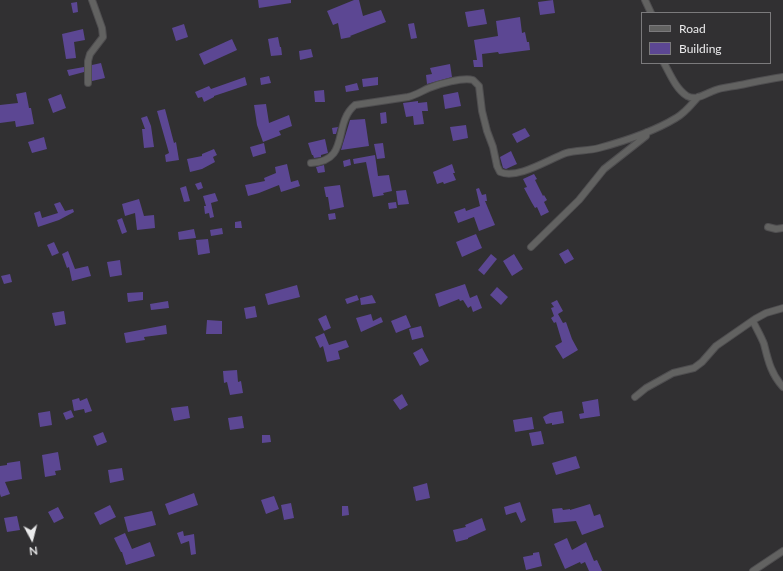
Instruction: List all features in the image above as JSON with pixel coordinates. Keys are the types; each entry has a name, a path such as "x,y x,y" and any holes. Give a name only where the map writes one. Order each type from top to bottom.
{"street":[{"path":"88,83 88,61 90,54 103,37 102,28 92,0"},
{"path":"645,0 651,12"},
{"path":"665,64 680,89 690,97 698,97 715,90 761,80 783,77"},
{"path":"311,162 327,160 333,153 339,145 344,119 355,105 408,97 416,95 427,88 465,79 473,80 479,86 482,111 487,131 493,146 497,166 500,172 505,174 525,170 567,153 598,148 647,132 676,118 698,97"},
{"path":"531,247 580,200 604,169 646,136 647,132"},
{"path":"768,227 776,229 783,228"},
{"path":"635,397 646,388 673,373 694,368 702,362 716,346 753,321 766,314 783,308"},
{"path":"753,321 764,344 768,363 783,387"},
{"path":"753,571 783,551"}],"building":[{"path":"258,0 291,0 291,3 259,8"},
{"path":"354,0 359,0 363,16 381,10 386,22 350,36 351,37 341,39 338,23 333,25 327,11"},
{"path":"553,0 555,13 540,15 538,2"},
{"path":"77,2 78,12 73,13 71,3"},
{"path":"484,9 487,24 468,27 465,12"},
{"path":"520,17 522,33 525,32 530,50 499,54 498,52 482,54 483,67 474,67 473,60 477,60 474,40 498,36 496,21"},
{"path":"414,23 417,38 411,39 408,24"},
{"path":"184,24 188,37 176,41 172,28"},
{"path":"83,29 85,40 74,42 76,58 66,59 62,34"},
{"path":"278,37 282,55 271,56 268,39"},
{"path":"232,39 237,50 204,65 199,54"},
{"path":"311,49 313,57 300,60 299,51"},
{"path":"101,63 105,78 92,81 92,65"},
{"path":"450,64 452,77 427,84 426,75 432,74 430,68"},
{"path":"84,67 84,72 69,76 67,70"},
{"path":"269,76 271,83 261,85 260,78"},
{"path":"245,77 247,85 214,96 204,102 202,97 198,98 195,92 209,86 211,89"},
{"path":"378,77 378,85 363,87 362,79"},
{"path":"357,83 359,90 346,92 345,86"},
{"path":"324,90 325,102 315,102 314,91"},
{"path":"26,92 34,124 16,127 15,121 0,123 0,105 18,103 16,94"},
{"path":"458,92 461,106 445,109 443,95"},
{"path":"61,94 66,108 53,113 48,99"},
{"path":"418,101 418,103 427,102 428,111 422,111 424,124 414,125 413,116 406,117 403,103"},
{"path":"266,104 269,123 289,115 292,126 279,131 281,135 263,142 257,125 254,105"},
{"path":"165,109 174,143 176,142 179,160 166,162 165,155 169,153 157,111"},
{"path":"386,112 387,123 381,124 380,113"},
{"path":"147,116 151,126 154,147 144,148 142,129 145,129 141,118"},
{"path":"365,119 369,146 341,150 350,120"},
{"path":"466,125 468,138 453,141 450,127"},
{"path":"338,127 336,134 333,134 332,128"},
{"path":"525,128 530,136 517,143 512,134"},
{"path":"44,137 47,149 32,153 28,142"},
{"path":"325,139 328,153 321,155 321,157 314,158 308,143"},
{"path":"264,143 266,153 253,157 250,147"},
{"path":"383,143 385,158 377,159 374,144"},
{"path":"214,149 217,155 213,157 215,162 202,169 190,172 187,159 202,156 202,154"},
{"path":"511,151 517,164 506,169 503,168 500,157"},
{"path":"375,155 378,176 389,175 392,191 383,193 384,195 373,197 366,162 354,164 353,159"},
{"path":"350,159 351,165 344,167 343,161"},
{"path":"287,164 291,182 298,180 300,186 281,192 279,185 248,196 245,185 265,181 264,178 276,173 275,167"},
{"path":"452,164 455,173 453,173 456,180 444,184 443,182 437,184 433,172"},
{"path":"324,165 325,172 318,173 316,167"},
{"path":"534,174 537,179 535,180 543,196 544,195 547,200 544,202 549,212 541,216 537,207 535,208 524,188 527,187 523,179"},
{"path":"201,182 203,188 198,190 195,184"},
{"path":"340,185 344,207 330,210 328,197 326,197 324,187"},
{"path":"186,186 190,201 184,202 180,188"},
{"path":"479,188 482,195 486,194 487,201 485,201 495,225 479,231 474,217 458,223 454,212 465,208 466,211 480,206 476,189"},
{"path":"406,190 409,204 398,205 396,191"},
{"path":"215,193 218,201 211,203 214,217 210,218 209,213 205,214 204,206 206,206 203,196"},
{"path":"139,199 144,216 154,215 155,228 137,230 135,213 125,216 122,204"},
{"path":"60,202 65,211 73,209 74,212 59,220 38,227 34,213 40,211 42,218 58,213 54,204"},
{"path":"396,202 397,208 389,209 388,203"},
{"path":"335,213 336,219 329,220 328,214"},
{"path":"122,218 127,232 122,234 117,220"},
{"path":"241,221 242,228 235,228 235,222"},
{"path":"222,228 223,234 211,236 210,230"},
{"path":"194,229 196,238 179,240 178,232"},
{"path":"476,234 482,248 462,257 456,242"},
{"path":"208,239 210,253 198,255 196,240"},
{"path":"54,242 59,253 52,256 47,245"},
{"path":"568,249 574,259 565,264 559,254"},
{"path":"68,251 75,269 88,266 91,276 72,281 69,267 67,268 62,254"},
{"path":"491,254 497,259 484,275 478,270"},
{"path":"514,254 523,269 512,276 503,261"},
{"path":"120,260 122,275 110,277 107,262"},
{"path":"10,274 12,282 4,284 1,276"},
{"path":"465,284 470,298 477,295 482,308 473,312 471,306 468,308 463,300 460,301 459,299 439,307 435,294"},
{"path":"297,285 300,297 268,305 265,294"},
{"path":"497,287 508,297 501,305 490,295"},
{"path":"143,292 143,300 128,302 127,293"},
{"path":"357,295 359,300 347,304 345,299"},
{"path":"372,295 376,303 361,305 360,298"},
{"path":"557,300 563,311 558,314 563,323 566,322 578,350 563,359 555,346 562,342 556,322 554,323 551,318 554,316 551,308 554,307 551,303"},
{"path":"168,301 169,308 151,310 150,304"},
{"path":"255,306 257,317 246,319 244,308"},
{"path":"64,311 66,324 55,326 52,313"},
{"path":"371,314 373,321 381,317 383,322 361,332 356,318"},
{"path":"326,315 331,328 324,331 318,319"},
{"path":"406,315 411,327 396,333 391,321"},
{"path":"207,320 222,321 222,334 206,334"},
{"path":"166,325 167,334 144,337 145,340 126,343 124,333"},
{"path":"421,326 424,337 412,340 409,329"},
{"path":"324,333 329,345 346,340 349,347 338,351 340,359 327,362 323,346 320,348 315,337"},
{"path":"422,348 429,361 420,366 413,353"},
{"path":"237,370 238,382 241,381 243,393 230,395 227,382 224,383 223,371"},
{"path":"402,394 408,405 400,410 393,400"},
{"path":"79,398 80,401 87,398 92,411 85,413 84,409 74,411 72,400"},
{"path":"598,399 600,416 580,419 579,414 584,413 582,402"},
{"path":"188,406 190,418 174,421 171,408"},
{"path":"71,410 74,417 66,420 63,413"},
{"path":"50,411 52,425 40,427 38,413"},
{"path":"562,411 564,423 552,425 552,423 546,424 543,417 550,413"},
{"path":"242,416 244,428 230,430 228,418"},
{"path":"532,417 534,429 515,432 513,420"},
{"path":"541,431 544,444 532,446 529,433"},
{"path":"103,432 107,442 97,446 93,436"},
{"path":"262,435 270,435 271,442 262,443"},
{"path":"58,452 61,470 55,471 56,475 45,477 42,455"},
{"path":"576,456 580,468 556,475 552,463"},
{"path":"20,461 22,479 5,482 10,494 1,497 0,466 7,465 7,463"},
{"path":"122,468 124,480 110,483 108,470"},
{"path":"427,483 430,498 416,501 413,487"},
{"path":"194,493 198,505 169,515 165,504"},
{"path":"274,496 279,509 266,514 261,500"},
{"path":"520,502 526,520 521,523 516,512 506,515 504,507"},
{"path":"291,503 294,518 284,520 281,505"},
{"path":"590,504 594,516 600,514 604,527 582,535 576,521 554,523 552,509 562,508 563,510 570,510"},
{"path":"110,505 116,517 100,525 94,513"},
{"path":"342,506 348,506 349,515 342,516"},
{"path":"58,507 64,518 54,523 48,512"},
{"path":"152,511 156,525 128,532 124,517"},
{"path":"17,516 20,530 7,532 4,518"},
{"path":"482,518 486,530 468,539 456,542 453,530 466,527 465,525"},
{"path":"183,531 184,536 194,534 196,554 191,555 189,541 181,544 177,533"},
{"path":"125,533 132,549 150,542 155,556 126,565 122,552 114,538"},
{"path":"567,538 572,550 586,542 594,561 597,560 602,571 589,571 585,562 581,564 580,562 565,569 554,544"},
{"path":"539,552 542,566 526,570 523,557"}]}
